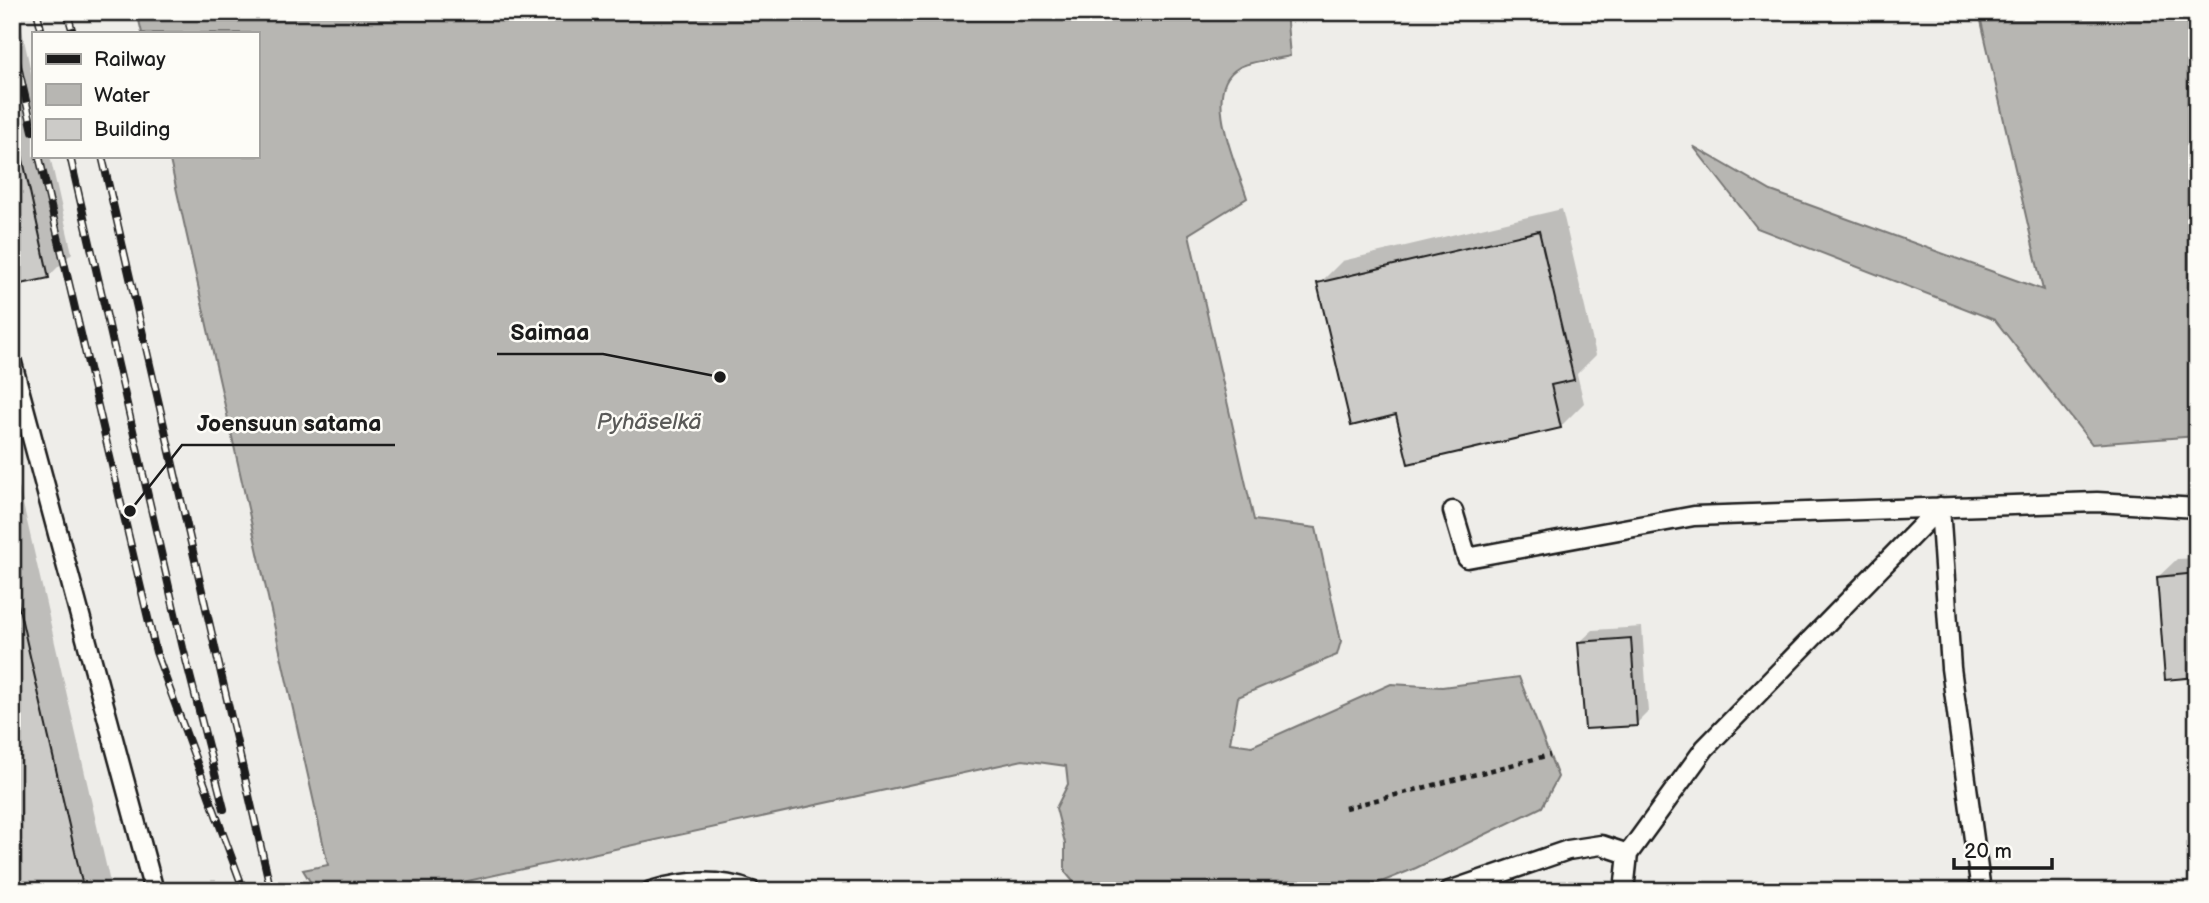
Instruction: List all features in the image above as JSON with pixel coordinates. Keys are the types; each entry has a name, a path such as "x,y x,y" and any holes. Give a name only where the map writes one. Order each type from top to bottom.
{"lane":[{"path":"12,363 154,891"},
{"path":"1453,511 1467,558 1694,516 2097,502 2197,508"},
{"path":"1624,891 1628,854 1705,748 1940,507"},
{"path":"1940,507 1951,668 1981,891"},
{"path":"1449,891 1568,850 1601,845 1628,854"},
{"path":"652,891 669,886 727,882 751,891"}],"path":[{"path":"1345,808 1550,755"}],"shaded area":[{"path":"12,12 137,12 142,32 32,32 32,158 169,158 328,866 304,870 316,891 12,891"},
{"path":"1286,12 1979,12 2043,291 1771,191 1695,148 1758,228 1995,320 2092,444 2197,436 2197,891 1359,891 1416,868 1558,776 1519,677 1442,687 1391,684 1252,746 1230,744 1238,697 1337,655 1254,520 1189,234 1247,198 1221,116 1221,87 1237,68 1290,56"},
{"path":"1023,760 1066,765 1068,784 1056,808 1065,843 1065,872 1081,891 422,891"}],"water":[{"name":"Pyhäselkä","path":"137,12 1286,12 1290,56 1243,65 1227,79 1222,93 1225,130 1247,198 1189,234 1254,520 1316,528 1341,641 1337,655 1238,697 1230,743 1252,746 1391,684 1442,687 1519,677 1558,777 1542,807 1416,868 1359,891 1081,891 1065,872 1065,843 1056,808 1068,784 1066,766 1023,760 422,891 316,891 303,870 328,865 169,158 259,158 259,32 142,32"},
{"path":"1979,12 2197,12 2197,436 2092,444 1995,320 1757,228 1693,146 1771,191 2043,290"}],"building":[{"path":"12,110 49,278 12,286"},
{"path":"1539,231 1574,380 1551,385 1561,428 1408,464 1396,415 1351,426 1317,283"},
{"path":"2197,573 2197,677 2165,680 2157,577"},
{"path":"12,578 84,891 12,891"},
{"path":"1631,638 1637,726 1585,729 1578,642"}],"railway":[{"path":"37,12 42,32"},
{"path":"67,12 73,32"},
{"path":"12,40 32,127"},
{"path":"39,158 156,652 244,891"},
{"path":"70,158 183,648 224,809"},
{"path":"102,158 271,891"}],"place":[{"name":"Saimaa","path":"720,377"},
{"name":"Joensuun satama","path":"130,511"}]}
